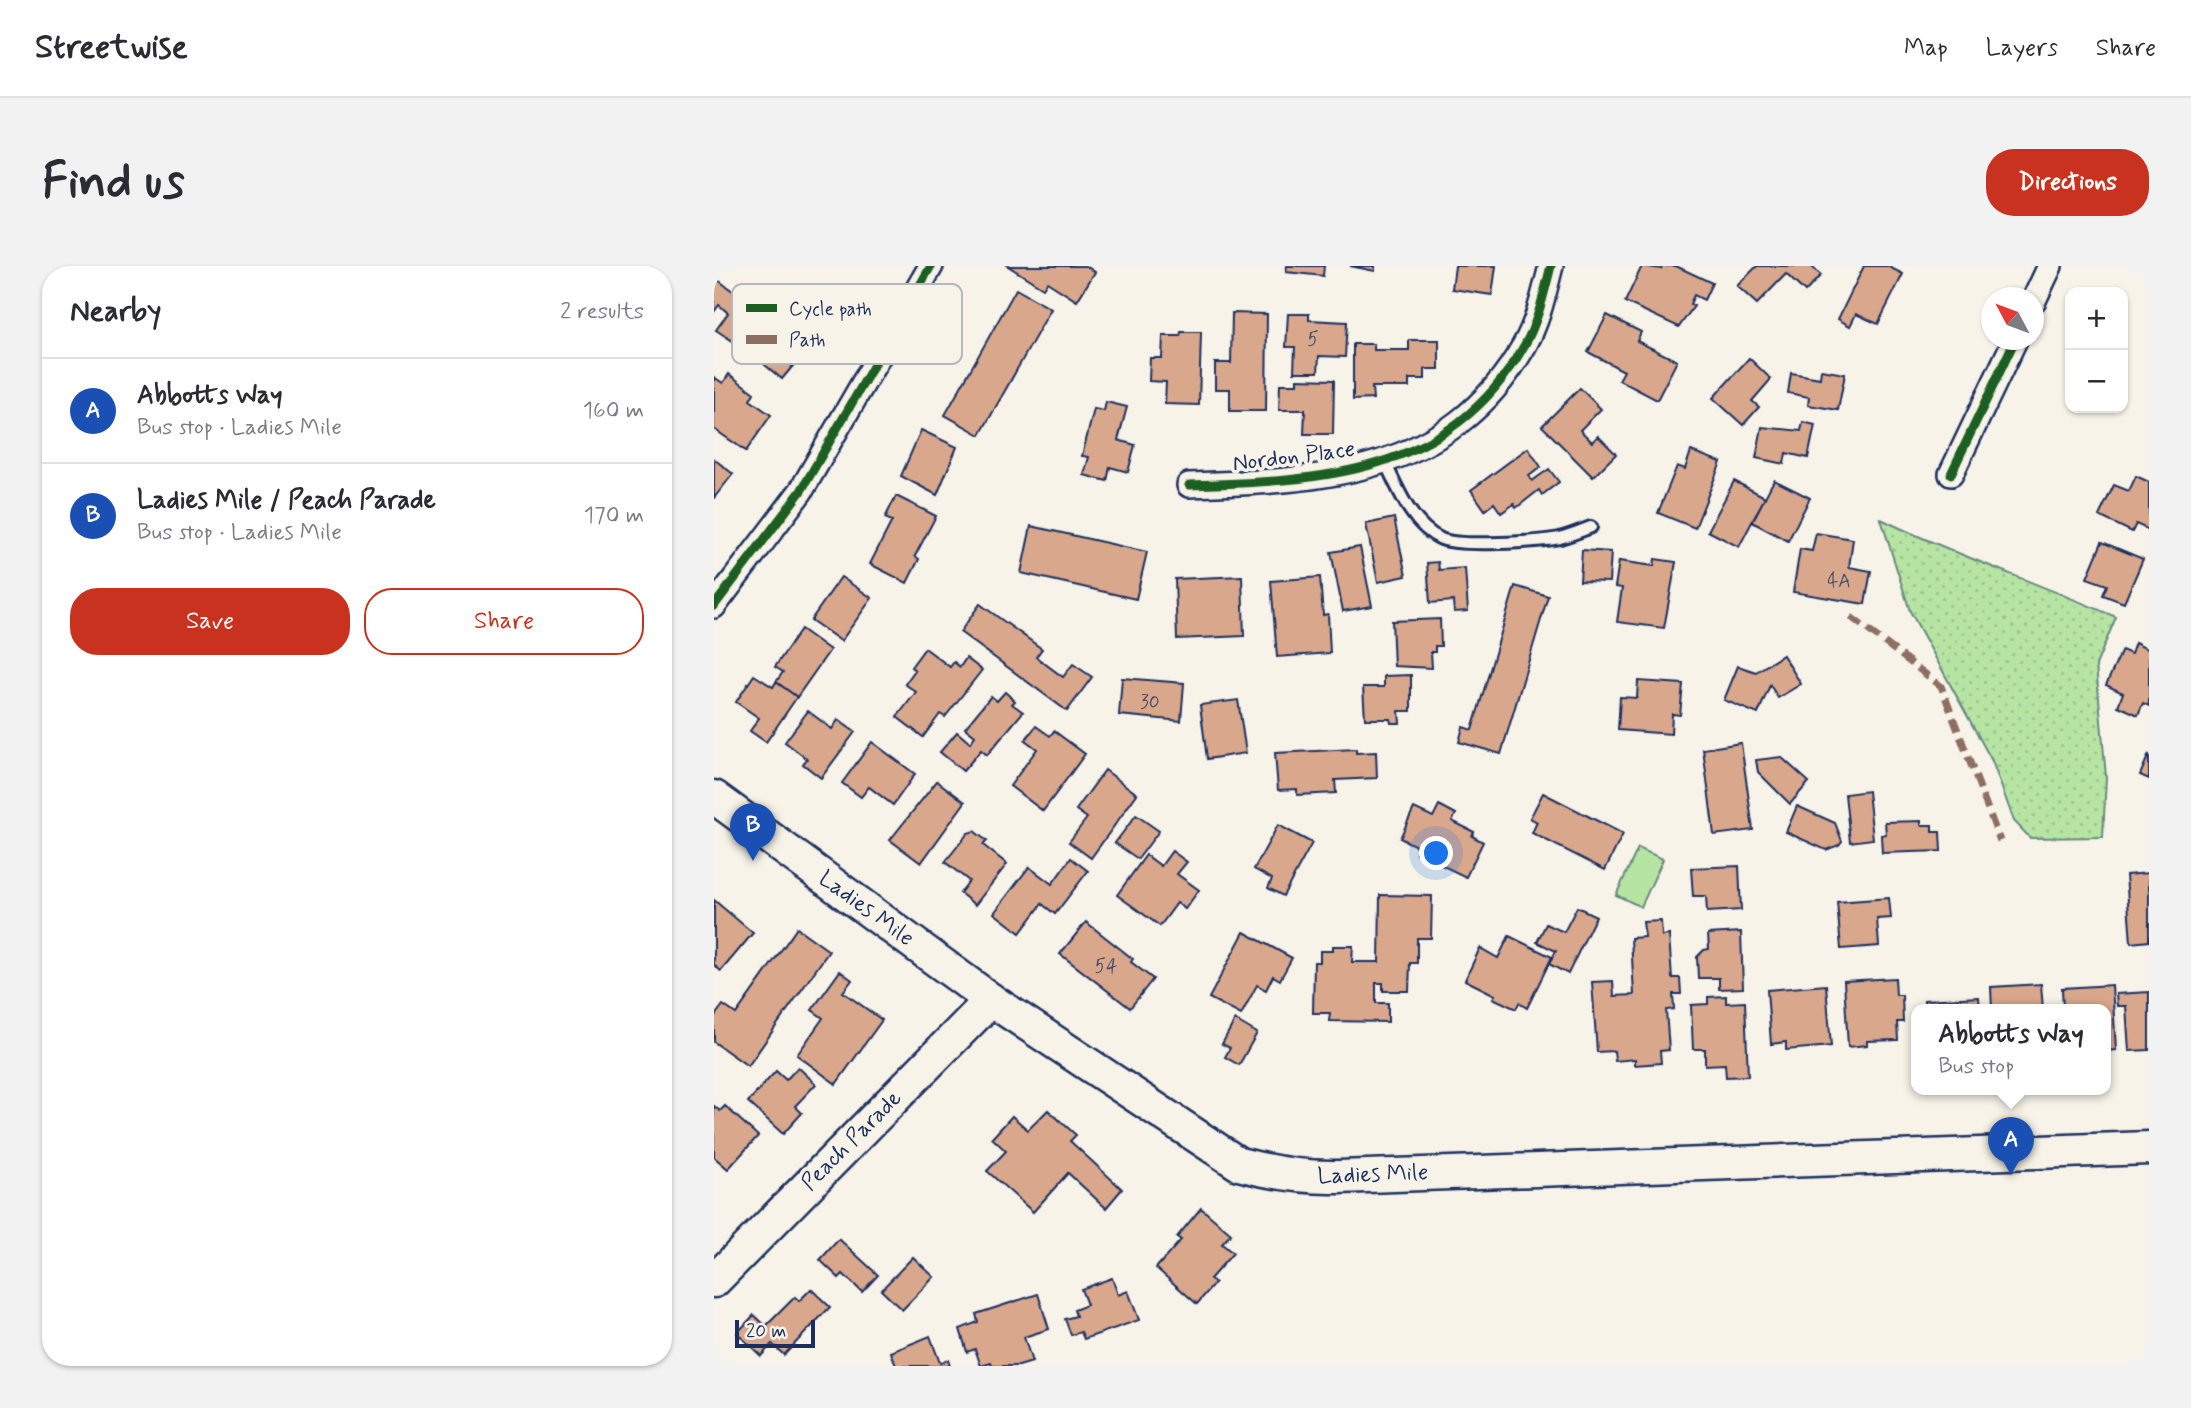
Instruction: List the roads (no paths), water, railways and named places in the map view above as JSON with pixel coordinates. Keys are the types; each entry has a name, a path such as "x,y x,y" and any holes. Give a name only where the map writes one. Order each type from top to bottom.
{"main road":[{"name":"Ladies Mile","path":"722,806 991,1000 1239,1164 1273,1173 1339,1177 2149,1148"},
{"name":"Peach Parade","path":"714,1281 991,1000"}],"street":[{"path":"921,284 931,266"},
{"name":"Nordon Place","path":"1189,485 1244,484 1354,472 1385,462 1450,427 1474,409 1504,376 1525,345 1536,321 1551,266"},
{"path":"2040,287 2050,266"},
{"path":"1951,474 2010,350"},
{"path":"714,606 801,491 874,364"}],"lane":[{"path":"1385,462 1406,506 1425,527 1442,540 1495,542 1550,538 1591,527"}],"place":[{"name":"Ladies Mile / Peach Parade","path":"753,861"},
{"name":"Abbotts Way","path":"2011,1175"}]}
